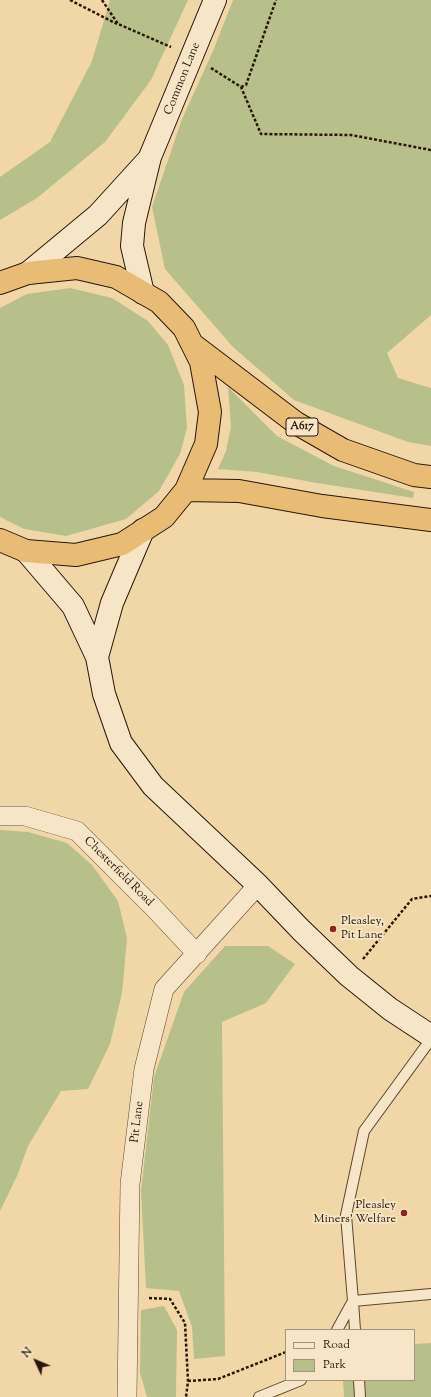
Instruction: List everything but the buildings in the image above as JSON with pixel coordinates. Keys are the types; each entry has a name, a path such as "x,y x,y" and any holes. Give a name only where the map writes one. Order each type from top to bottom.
{"highway":[{"path":"0,283 28,272 77,268 116,277 159,302 184,328 201,362 210,412 206,444 186,490 164,517 122,544 76,555 26,551 0,540"},
{"name":"A617","path":"191,343 296,423 337,446 414,475 431,477"},
{"path":"186,490 239,492 322,506 431,520"}],"street":[{"name":"Common Lane","path":"150,157 215,0"},
{"path":"28,272 98,215 150,157"},
{"path":"143,293 132,246 134,223 150,157"},
{"path":"97,657 112,604 143,530"},
{"path":"26,551 73,606 97,657 104,694 121,743 153,786 258,885 301,930 349,976 390,1009 431,1038"},
{"name":"Chesterfield Road","path":"0,816 26,816 77,831 197,954"},
{"name":"Pit Lane","path":"126,1397 130,1184 144,1069 164,989 258,885"}],"lane":[{"path":"355,1329 346,1215 364,1131 431,1038"},
{"path":"353,1301 431,1294"},
{"path":"338,1329 353,1301"},
{"path":"259,1397 299,1381"},
{"path":"358,1381 360,1397"}],"path":[{"path":"70,0 118,24 192,56 241,87 261,134 351,135 431,150"},
{"path":"102,0 118,24"},
{"path":"241,87 246,85 276,0"},
{"path":"349,976 412,899 431,896"},
{"path":"128,1297 170,1299 185,1323 188,1381 186,1397"},
{"path":"188,1381 218,1379 285,1352"}],"green space":[{"path":"110,0 188,0 151,80 105,142 37,198 0,220 0,177 50,142 92,61"},
{"path":"233,0 431,0 431,315 387,353 398,378 431,388 431,446 408,442 294,400 233,347 165,269 152,207 182,119 213,51"},
{"path":"70,288 112,298 148,321 168,345 184,385 187,428 180,454 159,491 126,519 66,536 24,529 0,517 0,308 27,294"},
{"path":"228,387 277,436 334,466 414,492 413,498 257,472 218,469 226,451 231,427"},
{"path":"0,830 28,832 67,843 92,865 118,901 127,938 122,993 110,1044 88,1089 61,1091 28,1146 17,1176 0,1211"},
{"path":"225,946 268,946 295,964 266,1003 222,1022 225,1356 194,1359 192,1327 179,1291 146,1288 141,1191 154,1077 184,992"},
{"path":"164,1306 177,1330 176,1397 147,1397 140,1373 141,1310"},
{"path":"431,1343 431,1397 344,1397 343,1381 415,1381 415,1344"}],"place":[{"name":"Pleasley, Pit Lane","path":"333,929"},
{"name":"Pleasley Miners' Welfare","path":"404,1213"}]}
